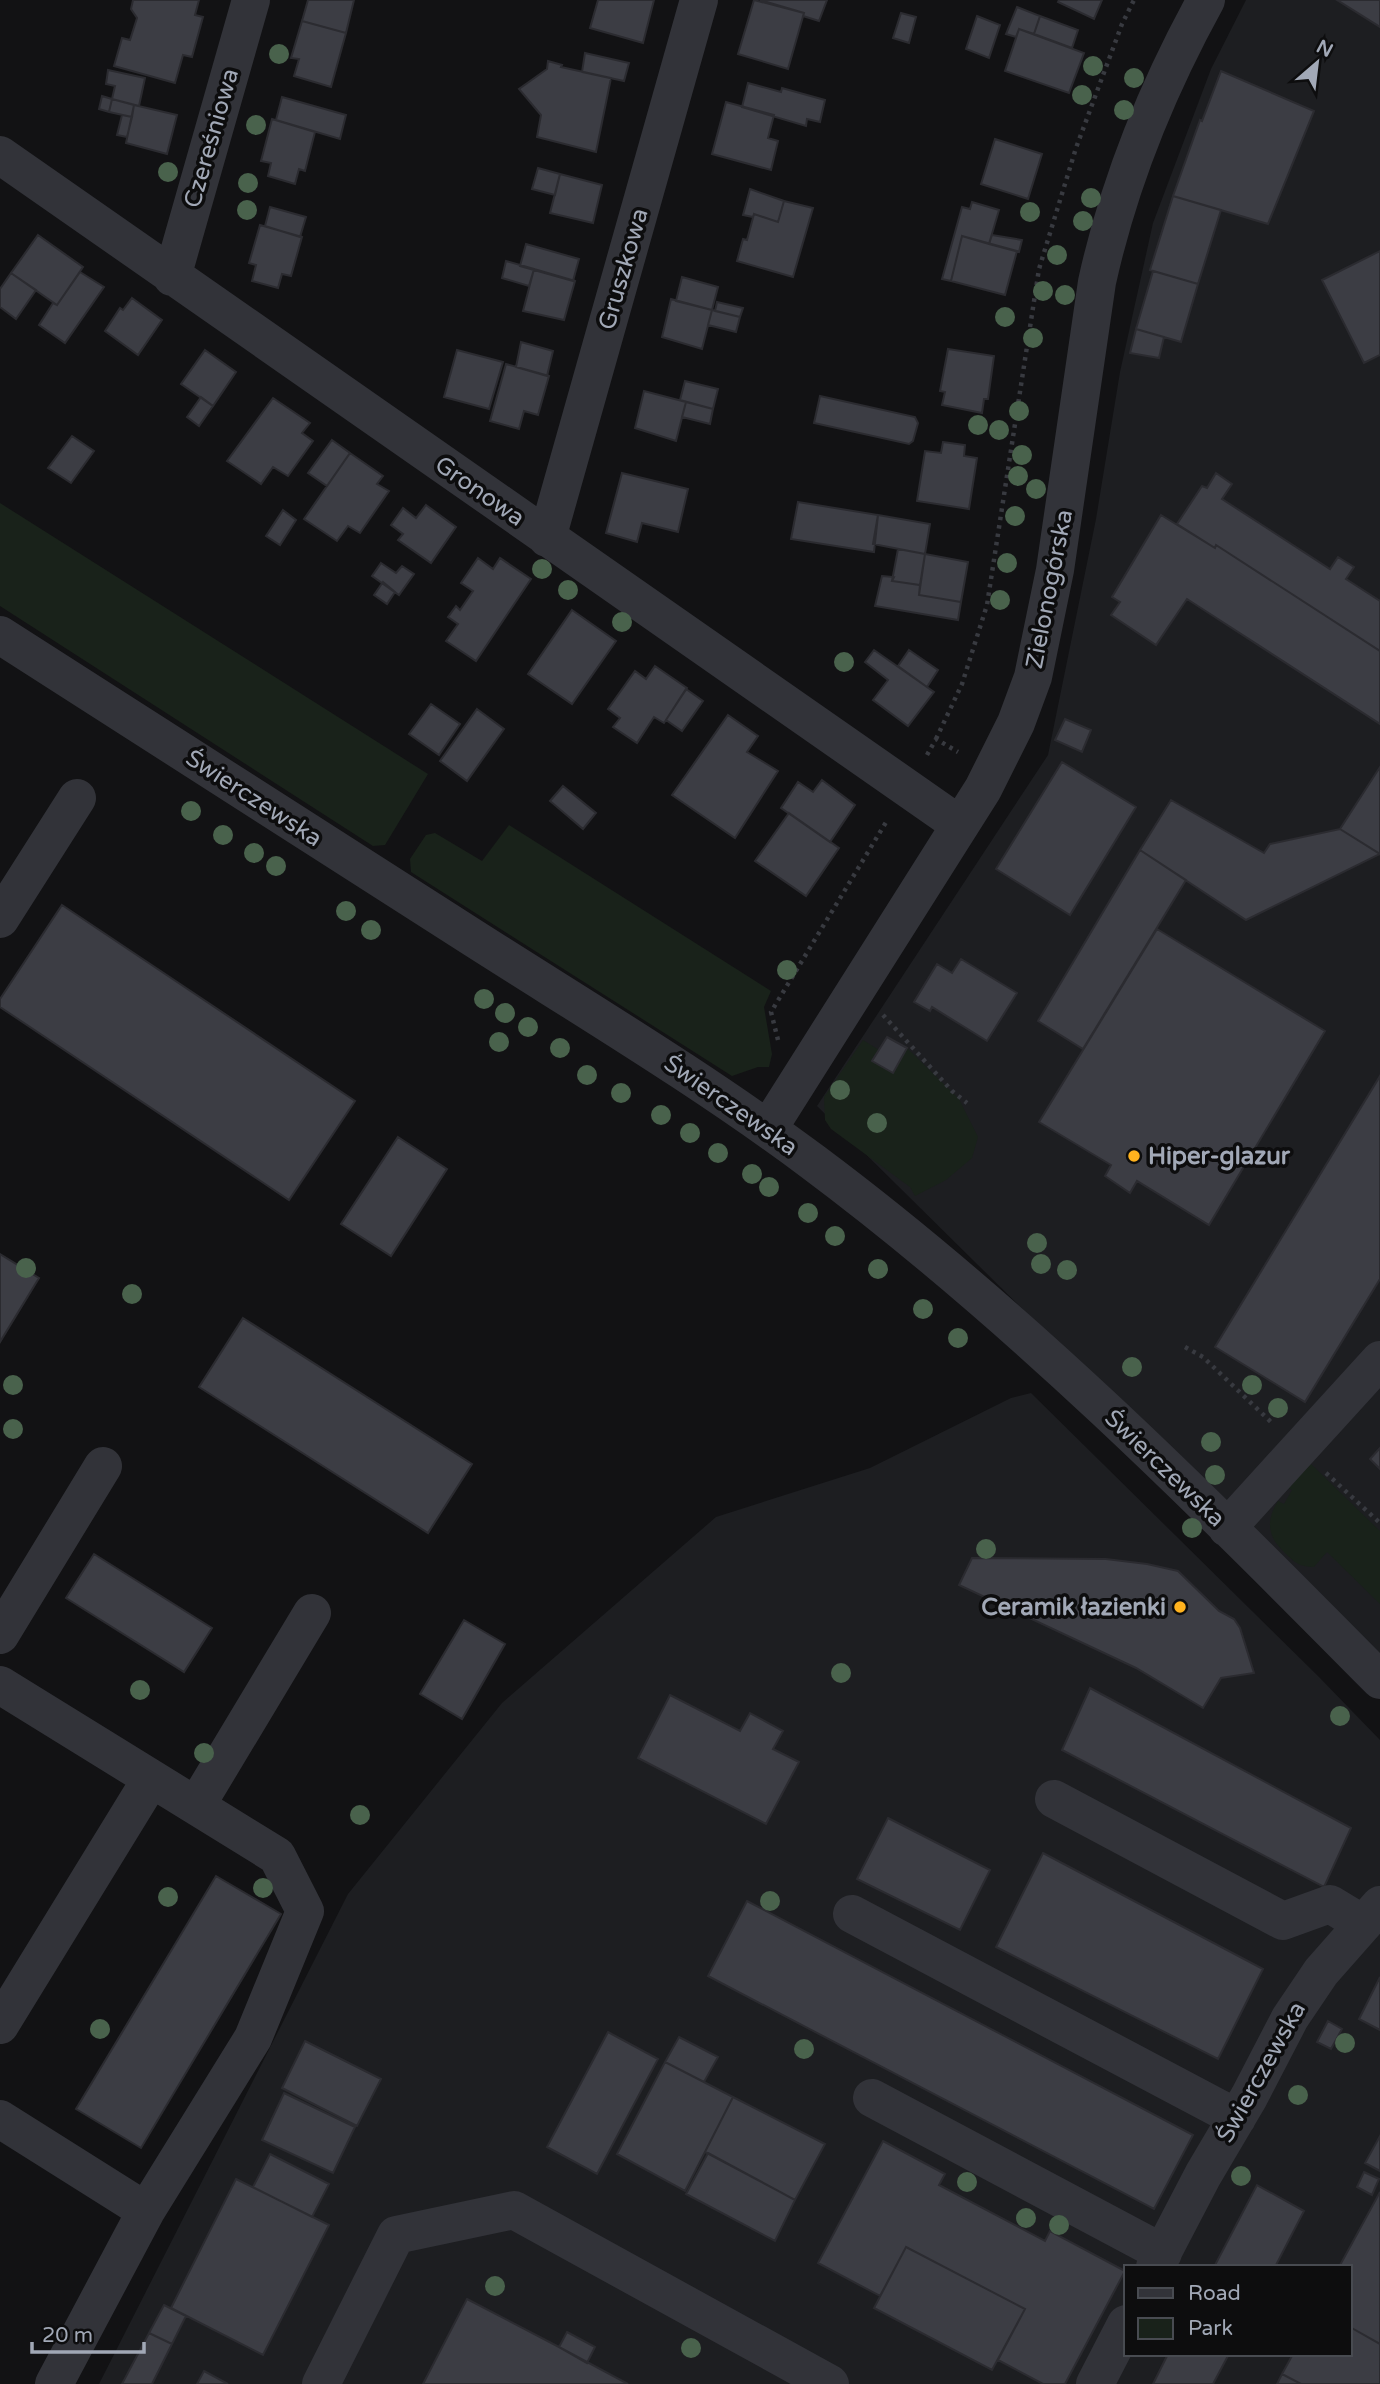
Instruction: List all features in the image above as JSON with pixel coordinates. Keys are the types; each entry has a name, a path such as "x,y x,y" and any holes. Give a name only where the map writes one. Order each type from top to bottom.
{"street":[{"name":"Czereśniowa","path":"172,277 251,0"},
{"name":"Gruszkowa","path":"547,538 699,0"},
{"name":"Zielonogórska","path":"768,1129 960,825 1003,752 1033,677 1055,570 1097,282 1106,242 1129,168 1155,102 1206,0"},
{"name":"Gronowa","path":"0,155 960,825"},
{"name":"Świerczewska","path":"0,635 665,1059 768,1129 860,1198 947,1270 1096,1401 1380,1680"},
{"path":"0,919 77,798"},
{"path":"1227,1528 1380,1360"},
{"path":"0,1635 103,1466"},
{"path":"196,1806 312,1614"},
{"path":"0,1685 277,1856 305,1911 253,2039 145,2211 54,2384"},
{"path":"0,2025 151,1779"},
{"path":"1054,1799 1283,1921 1330,1904 1372,1914"},
{"path":"852,1914 1237,2118"},
{"name":"Świerczewska","path":"872,2098 1159,2260 1203,2175 1307,1991 1372,1914"},
{"path":"0,2119 145,2211"},
{"path":"321,2384 396,2235 514,2210 831,2384"},
{"path":"1095,2384 1124,2327"}],"path":[{"path":"936,739 962,684 987,605 1039,269 1076,148 1122,24 1134,0"}],"shaded area":[{"path":"1246,0 1380,0 1380,1662 817,1106 1048,755 1096,519 1120,372 1153,223 1211,69"},
{"path":"1031,1393 1380,1740 1380,2384 99,2384 348,1894 502,1703 716,1517 870,1468 1011,1398"}],"green space":[{"path":"0,503 428,774 385,845 373,846 0,606"},
{"path":"509,825 771,991 764,1007 772,1054 769,1067 758,1067 732,1076 411,872 410,859 426,835 435,833 482,861"},
{"path":"863,1040 879,1050 873,1061 892,1073 907,1048 959,1099 978,1137 972,1158 946,1180 915,1196 910,1187 831,1129 825,1120 824,1097"},
{"path":"1311,1464 1380,1531 1380,1604 1327,1552 1314,1567 1304,1566 1291,1559 1271,1534 1271,1515 1278,1501 1284,1504 1292,1490 1288,1488"}],"building":[{"path":"133,0 199,0 195,15 203,17 192,57 183,55 175,83 114,66 122,38 130,40 137,18 131,9"},
{"path":"308,0 354,0 346,33 302,21"},
{"path":"598,0 654,0 643,43 590,28"},
{"path":"754,0 804,13 788,69 738,54"},
{"path":"760,0 827,0 819,21 803,16 804,13"},
{"path":"1102,0 1094,19 1058,2"},
{"path":"1337,0 1380,0 1380,27"},
{"path":"1017,7 1040,16 1034,34 1019,29 1016,37 1006,34"},
{"path":"901,13 916,17 909,43 893,38"},
{"path":"977,16 1000,25 989,58 966,49"},
{"path":"1040,16 1078,30 1072,48 1034,34"},
{"path":"302,21 346,33 331,87 294,76 299,59 291,58"},
{"path":"1019,29 1084,53 1069,93 1005,71"},
{"path":"585,53 629,63 624,81 582,72"},
{"path":"548,61 562,65 561,67 611,78 596,152 537,137 541,115 519,89 547,69"},
{"path":"108,70 145,78 139,106 112,99 115,86 106,84"},
{"path":"1221,71 1314,111 1268,224 1173,196"},
{"path":"748,83 781,92 782,88 825,100 820,122 807,119 806,126 742,107"},
{"path":"102,96 112,99 109,112 99,109"},
{"path":"282,97 346,115 340,139 276,120"},
{"path":"112,99 134,105 132,117 109,112"},
{"path":"726,102 774,115 768,138 778,141 771,170 712,154"},
{"path":"134,105 177,115 167,154 126,143"},
{"path":"122,115 132,117 127,137 117,135"},
{"path":"272,119 315,132 305,171 299,169 295,184 268,176 271,163 261,161"},
{"path":"995,139 1042,154 1028,199 981,184"},
{"path":"538,168 560,174 555,195 532,189"},
{"path":"560,174 602,185 593,223 550,213"},
{"path":"750,189 784,201 778,222 754,214 753,217 743,215"},
{"path":"1173,196 1221,210 1198,284 1150,270"},
{"path":"784,201 813,208 793,277 737,261 743,239 747,240 754,214 778,222"},
{"path":"972,202 999,210 989,244 962,236 951,281 942,279 962,207 970,209"},
{"path":"270,207 306,217 300,237 265,226"},
{"path":"260,225 302,237 291,276 282,274 278,288 252,281 256,265 249,263"},
{"path":"38,235 83,267 57,305 11,273"},
{"path":"992,235 1022,240 1019,252 989,244"},
{"path":"962,236 1017,251 1005,295 951,281"},
{"path":"526,244 579,259 573,281 520,266"},
{"path":"1380,251 1380,355 1364,363 1322,280"},
{"path":"506,261 534,269 529,286 502,278"},
{"path":"534,269 575,281 564,320 523,311"},
{"path":"1153,271 1198,284 1181,342 1136,329"},
{"path":"80,272 104,287 65,343 39,325 53,303 57,305"},
{"path":"11,273 36,290 16,319 0,307 0,289"},
{"path":"682,277 718,287 712,310 676,301"},
{"path":"132,298 162,320 138,355 105,331 120,308 123,310"},
{"path":"671,299 712,310 702,349 662,337"},
{"path":"717,302 743,308 740,317 715,311"},
{"path":"712,310 740,317 736,332 708,325"},
{"path":"1136,329 1164,337 1159,358 1130,353"},
{"path":"521,342 553,351 547,376 516,367"},
{"path":"948,349 994,356 988,399 984,399 982,413 942,405 945,392 940,391"},
{"path":"205,350 236,372 213,406 181,384"},
{"path":"457,350 503,362 489,409 444,397"},
{"path":"506,364 549,376 538,415 524,411 519,429 490,421"},
{"path":"685,381 718,389 713,409 680,400"},
{"path":"644,391 686,402 676,441 635,428"},
{"path":"820,396 915,417 918,423 913,441 909,444 814,423"},
{"path":"201,397 213,406 199,426 187,417"},
{"path":"273,398 310,423 302,433 313,441 288,476 273,467 261,484 227,461"},
{"path":"686,402 713,409 710,424 682,417"},
{"path":"72,436 94,451 71,483 48,468"},
{"path":"332,440 350,453 327,486 308,473"},
{"path":"943,442 965,445 964,456 977,458 969,509 917,501 925,451 941,453"},
{"path":"350,453 383,476 377,484 389,491 360,533 348,526 337,541 304,519"},
{"path":"622,473 688,489 678,532 642,523 637,542 606,533"},
{"path":"1216,473 1232,484 1222,499 1330,569 1338,557 1354,567 1346,579 1380,601 1380,651 1216,545 1215,548 1177,524 1202,486 1207,488"},
{"path":"798,502 878,515 874,552 791,539"},
{"path":"426,505 456,527 431,563 398,540 403,534 391,525 403,508 416,518"},
{"path":"283,510 296,520 280,545 266,536"},
{"path":"878,515 930,524 925,554 873,544"},
{"path":"1161,515 1215,548 1216,545 1380,651 1380,724 1187,599 1156,645 1111,615 1120,602 1112,597"},
{"path":"898,549 925,554 920,585 892,581"},
{"path":"925,554 968,562 961,602 919,595"},
{"path":"478,558 493,569 500,558 531,579 476,661 446,641 458,624 448,617 456,606 460,610 473,591 461,583"},
{"path":"381,563 396,573 402,566 414,574 399,595 372,576"},
{"path":"882,576 894,577 892,581 920,585 919,595 961,602 958,620 875,606"},
{"path":"383,582 395,592 387,604 374,595"},
{"path":"572,610 616,641 572,704 528,674"},
{"path":"874,650 934,692 908,726 873,700 888,680 865,662"},
{"path":"909,650 938,670 927,687 898,666"},
{"path":"655,666 687,688 664,723 654,717 637,743 613,727 620,718 608,709 635,671 646,679"},
{"path":"686,689 703,701 682,731 666,720"},
{"path":"431,704 460,724 439,755 409,734"},
{"path":"477,709 504,729 467,781 440,761"},
{"path":"728,715 758,736 747,752 778,771 735,838 672,795"},
{"path":"1065,719 1091,730 1082,752 1055,740"},
{"path":"1062,762 1136,807 1070,915 996,869"},
{"path":"1380,767 1380,854 1340,829"},
{"path":"822,780 855,805 830,842 781,808 798,782 813,792"},
{"path":"563,786 596,813 583,829 550,801"},
{"path":"1171,800 1264,853 1270,844 1340,829 1380,854 1246,920 1140,850"},
{"path":"789,813 839,848 806,896 755,861"},
{"path":"1140,850 1186,880 1083,1049 1038,1021"},
{"path":"62,905 355,1101 289,1200 0,1007 0,999"},
{"path":"1157,929 1325,1031 1209,1225 1137,1181 1130,1193 1105,1176 1111,1165 1039,1122"},
{"path":"961,959 1017,993 987,1041 932,1007 930,1011 914,1002 937,964 952,973"},
{"path":"887,1037 907,1048 893,1073 872,1061"},
{"path":"1380,1076 1380,1279 1305,1402 1215,1347"},
{"path":"398,1137 447,1169 391,1256 341,1224"},
{"path":"0,1254 39,1278 0,1342"},
{"path":"243,1318 472,1464 428,1533 199,1387"},
{"path":"1380,1448 1380,1469 1370,1459"},
{"path":"94,1554 212,1628 184,1672 66,1598"},
{"path":"972,1558 1106,1559 1178,1571 1219,1611 1234,1619 1240,1628 1254,1673 1221,1678 1203,1708 1136,1668 959,1585"},
{"path":"464,1620 505,1644 462,1719 420,1694"},
{"path":"1090,1688 1351,1828 1324,1887 1062,1750"},
{"path":"670,1695 740,1731 750,1713 783,1731 773,1749 799,1762 766,1824 638,1758"},
{"path":"888,1818 990,1870 960,1930 857,1879"},
{"path":"1043,1853 1263,1969 1218,2059 996,1947"},
{"path":"216,1876 281,1914 141,2148 76,2109"},
{"path":"747,1901 1193,2135 1154,2209 708,1976"},
{"path":"1380,1977 1380,2030 1359,2019"},
{"path":"1328,2021 1342,2029 1331,2049 1317,2042"},
{"path":"608,2032 658,2059 597,2174 547,2147"},
{"path":"679,2037 718,2057 704,2082 665,2062"},
{"path":"305,2041 381,2079 357,2126 282,2088"},
{"path":"665,2062 733,2097 685,2191 617,2154"},
{"path":"284,2093 355,2127 333,2173 262,2140"},
{"path":"733,2097 825,2144 795,2200 705,2152"},
{"path":"1380,2136 1380,2171 1365,2163"},
{"path":"883,2141 945,2174 939,2185 1045,2241 1050,2231 1124,2270 1124,2273 1065,2384 1043,2384 998,2360 1025,2309 906,2247 880,2296 818,2263"},
{"path":"708,2153 795,2200 775,2241 686,2194"},
{"path":"270,2154 329,2184 312,2217 253,2187"},
{"path":"1364,2172 1379,2179 1372,2195 1357,2187"},
{"path":"236,2179 329,2225 263,2355 171,2308"},
{"path":"1257,2185 1304,2211 1276,2265 1215,2265"},
{"path":"1380,2192 1380,2344 1352,2328 1352,2265 1340,2265"},
{"path":"906,2247 1025,2309 992,2370 874,2308"},
{"path":"467,2299 559,2347 628,2384 423,2384"},
{"path":"164,2305 186,2316 172,2344 149,2333"},
{"path":"1352,2328 1380,2344 1380,2384 1301,2384 1282,2374 1292,2356 1352,2356"},
{"path":"567,2332 595,2347 587,2363 559,2347"},
{"path":"149,2333 172,2344 152,2384 122,2384"},
{"path":"1167,2356 1228,2356 1213,2384 1153,2384"},
{"path":"204,2371 228,2384 197,2384"},
{"path":"1282,2374 1301,2384 1277,2384"}],"place":[{"name":"Hiper-glazur","path":"1134,1156"},
{"name":"Ceramik łazienki","path":"1180,1607"}]}
